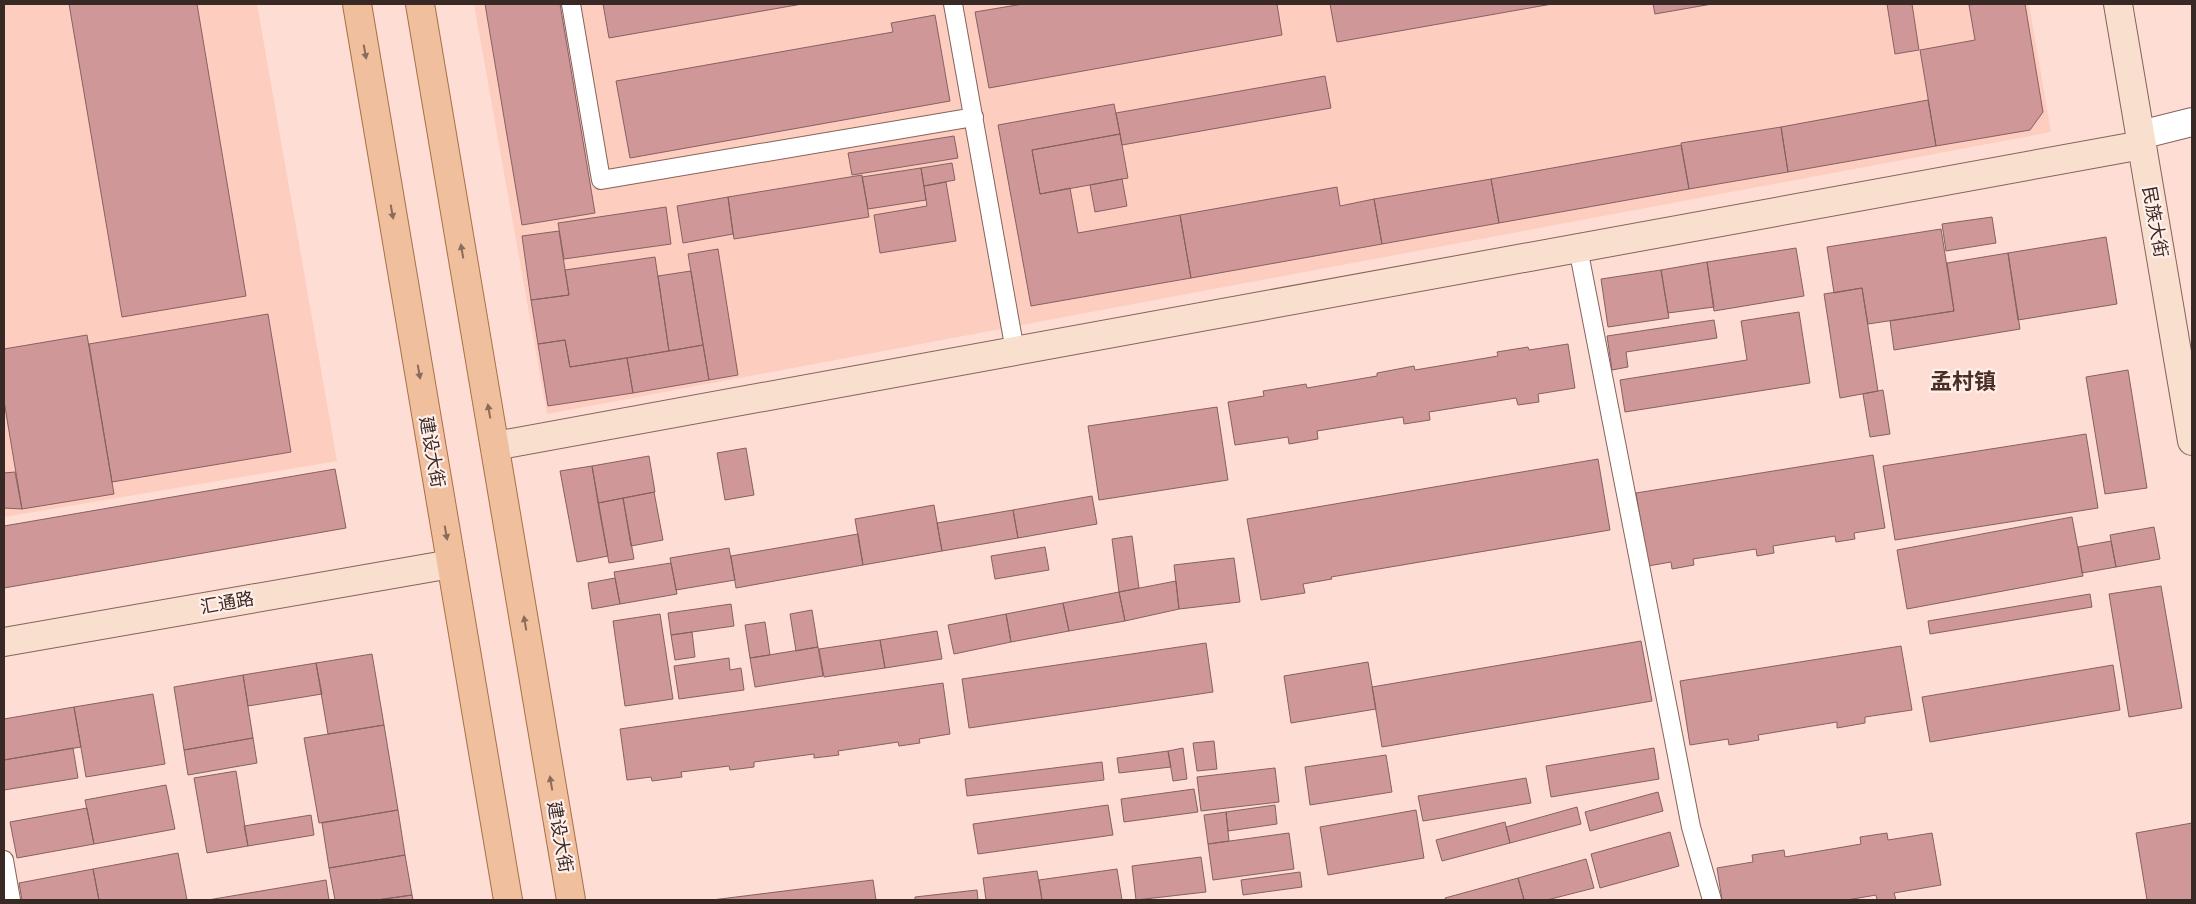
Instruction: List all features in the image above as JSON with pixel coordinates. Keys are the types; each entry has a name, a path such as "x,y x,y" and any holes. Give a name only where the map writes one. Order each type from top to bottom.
{"main road":[{"name":"建设大街","path":"357,4 508,900"},
{"name":"建设大街","path":"420,4 571,900"}],"street":[{"name":"民族大街","path":"2118,4 2192,441"},
{"path":"495,446 1578,248 2141,140 2192,122"},
{"name":"汇通路","path":"4,642 451,564"}],"lane":[{"path":"572,4 601,180 974,118"},
{"path":"954,4 1015,351"},
{"path":"1578,248 1689,817 1712,900"},
{"path":"4,860 11,900"}],"shaded area":[{"path":"4,4 257,4 337,461 4,517"},
{"path":"474,4 2029,4 2051,132 547,414"}],"building":[{"path":"69,4 197,4 246,296 122,317"},
{"path":"485,4 560,4 595,213 522,225"},
{"path":"603,4 802,4 609,38"},
{"path":"1023,4 1277,4 1282,35 989,88 975,12"},
{"path":"1330,4 1552,4 1337,42"},
{"path":"1653,4 1712,4 1655,14"},
{"path":"1887,4 1912,4 1919,50 1895,54"},
{"path":"2025,4 2043,112 2030,130 1936,146 1920,50 1975,40 1969,5"},
{"path":"935,15 950,101 630,158 616,81 893,32 891,23"},
{"path":"1325,76 1331,108 1122,145 1116,113"},
{"path":"1928,100 1936,146 1788,172 1781,127"},
{"path":"1114,104 1120,134 1032,150 1040,194 1070,188 1078,233 1180,215 1191,278 1031,306 998,125"},
{"path":"1781,127 1788,172 1689,189 1681,143"},
{"path":"1120,134 1128,178 1040,194 1032,150"},
{"path":"954,136 958,158 852,175 848,153"},
{"path":"1681,145 1689,189 1499,223 1491,179"},
{"path":"952,163 955,180 924,186 921,168"},
{"path":"921,168 926,200 868,209 862,177"},
{"path":"862,175 869,217 734,239 728,197"},
{"path":"1122,179 1127,206 1095,212 1090,185"},
{"path":"1491,179 1499,223 1382,244 1374,199"},
{"path":"946,182 956,241 880,253 874,215 927,206 924,186"},
{"path":"1337,187 1340,206 1374,199 1382,244 1191,278 1180,215"},
{"path":"728,197 733,234 683,243 677,206"},
{"path":"666,207 671,244 564,259 558,223"},
{"path":"1992,217 1996,243 1946,251 1942,224"},
{"path":"1941,229 1954,311 1868,324 1862,288 1834,293 1827,247"},
{"path":"559,231 569,295 531,300 522,236"},
{"path":"2106,237 2117,304 2018,320 2008,253"},
{"path":"1796,248 1804,296 1714,311 1707,262"},
{"path":"718,249 738,375 709,380 688,254"},
{"path":"2008,253 2020,329 1894,350 1890,321 1954,311 1947,263"},
{"path":"655,257 669,351 570,367 565,340 538,344 531,300 569,295 565,270"},
{"path":"1707,262 1714,307 1668,313 1661,270"},
{"path":"1661,270 1669,318 1608,327 1601,279"},
{"path":"691,271 703,345 669,351 658,276"},
{"path":"1862,288 1878,391 1840,398 1824,294"},
{"path":"1799,312 1810,383 1625,412 1620,380 1747,360 1741,321"},
{"path":"268,314 291,452 112,482 89,344"},
{"path":"1714,320 1717,338 1626,352 1628,367 1612,370 1607,336"},
{"path":"87,335 114,494 22,509 4,401 4,349"},
{"path":"565,340 570,367 627,358 633,393 548,406 538,344"},
{"path":"1568,344 1575,388 1538,394 1539,402 1518,405 1516,398 1429,412 1430,420 1404,424 1403,417 1317,431 1318,439 1289,444 1288,437 1235,445 1228,402 1264,396 1263,391 1306,384 1307,388 1377,376 1377,373 1414,366 1415,370 1498,356 1497,352 1528,347 1529,350"},
{"path":"703,345 709,380 633,393 627,358"},
{"path":"2128,370 2147,488 2105,494 2086,377"},
{"path":"1883,390 1890,434 1870,437 1863,394"},
{"path":"1217,407 1228,480 1099,500 1088,426"},
{"path":"2086,434 2098,508 1895,540 1883,466"},
{"path":"746,448 754,495 725,500 717,453"},
{"path":"1873,455 1885,528 1854,533 1855,539 1836,542 1835,536 1773,546 1774,553 1757,556 1756,549 1693,559 1694,565 1672,569 1671,562 1648,566 1636,493"},
{"path":"649,456 655,492 598,503 592,466"},
{"path":"1598,459 1610,530 1331,577 1332,579 1303,584 1305,593 1261,600 1247,519"},
{"path":"592,466 608,556 577,562 560,471"},
{"path":"335,469 346,528 4,588 4,526"},
{"path":"15,472 22,509 4,508 4,473"},
{"path":"654,492 663,540 631,546 623,498"},
{"path":"1092,496 1097,524 1018,538 1013,510"},
{"path":"623,498 634,559 609,563 598,503"},
{"path":"934,505 942,551 863,565 855,519"},
{"path":"1013,510 1018,538 942,551 937,523"},
{"path":"2072,517 2083,576 1907,609 1897,550"},
{"path":"2154,527 2160,559 2116,567 2110,535"},
{"path":"858,534 863,565 736,588 731,556"},
{"path":"1132,536 1139,588 1119,592 1112,539"},
{"path":"2111,541 2116,567 2082,573 2078,547"},
{"path":"1045,547 1049,570 995,579 991,556"},
{"path":"729,548 735,580 676,590 670,558"},
{"path":"1234,558 1240,602 1179,609 1174,565"},
{"path":"671,563 677,594 620,604 614,572"},
{"path":"615,578 620,604 592,609 588,583"},
{"path":"1176,581 1179,609 1125,621 1119,592"},
{"path":"2161,586 2182,708 2129,717 2109,594"},
{"path":"1119,592 1125,621 1069,631 1063,603"},
{"path":"2090,594 2092,607 1930,634 1928,621"},
{"path":"1063,603 1069,631 1011,642 1006,614"},
{"path":"731,604 734,626 671,635 668,613"},
{"path":"812,610 818,647 796,651 790,614"},
{"path":"660,614 673,699 625,706 613,621"},
{"path":"1006,614 1011,642 954,654 948,625"},
{"path":"765,622 770,655 750,658 745,625"},
{"path":"937,631 942,659 885,668 880,640"},
{"path":"692,632 695,657 675,660 671,635"},
{"path":"880,640 885,668 824,677 819,649"},
{"path":"1641,641 1652,701 1382,747 1372,687"},
{"path":"1206,643 1213,692 969,728 962,679"},
{"path":"1901,646 1912,710 1865,717 1865,723 1837,728 1837,722 1758,735 1759,740 1729,745 1728,739 1690,745 1680,681"},
{"path":"818,647 823,676 755,687 750,658"},
{"path":"372,654 384,725 328,734 316,663"},
{"path":"729,658 730,670 741,668 744,690 679,699 674,666"},
{"path":"1368,662 1376,709 1291,723 1284,676"},
{"path":"316,663 322,694 248,706 243,675"},
{"path":"2113,665 2120,710 1930,742 1922,697"},
{"path":"243,675 253,738 184,750 174,687"},
{"path":"943,683 950,734 919,739 920,743 899,746 898,742 838,751 839,755 814,758 814,754 754,762 754,767 730,770 729,766 681,772 682,777 652,781 651,777 627,780 620,729"},
{"path":"153,694 165,764 86,777 74,707"},
{"path":"74,707 81,747 4,760 4,719"},
{"path":"384,725 398,810 319,823 304,738"},
{"path":"253,738 257,763 188,775 184,750"},
{"path":"1214,741 1217,769 1197,771 1193,743"},
{"path":"73,748 78,778 4,790 4,760"},
{"path":"1183,748 1187,779 1173,781 1168,751"},
{"path":"1654,748 1659,779 1551,797 1546,766"},
{"path":"1168,751 1171,767 1119,773 1117,758"},
{"path":"1386,755 1392,792 1310,805 1305,767"},
{"path":"1102,762 1104,780 967,796 965,779"},
{"path":"1275,768 1279,802 1201,811 1197,777"},
{"path":"236,771 248,846 207,853 194,778"},
{"path":"1526,778 1531,803 1423,821 1418,796"},
{"path":"166,785 175,829 94,844 85,800"},
{"path":"1194,789 1198,812 1124,822 1121,799"},
{"path":"1658,792 1663,811 1590,831 1585,812"},
{"path":"1108,805 1113,835 978,854 973,824"},
{"path":"1275,805 1277,824 1228,831 1226,812"},
{"path":"1577,807 1581,824 1510,843 1506,827"},
{"path":"87,808 94,844 17,858 10,822"},
{"path":"398,810 405,855 329,868 322,823"},
{"path":"1416,810 1424,858 1328,875 1320,827"},
{"path":"1226,812 1229,841 1208,844 1204,815"},
{"path":"311,815 314,835 248,846 244,826"},
{"path":"1505,822 1510,843 1442,861 1436,840"},
{"path":"2192,823 2192,900 2147,900 2136,833"},
{"path":"1670,832 1679,866 1600,888 1591,854"},
{"path":"1289,833 1294,869 1213,880 1208,844"},
{"path":"1887,833 1888,840 1932,833 1941,885 1894,893 1896,900 1877,900 1876,895 1847,900 1722,900 1717,868 1753,862 1752,855 1784,850 1785,857 1861,844 1860,837"},
{"path":"178,853 187,900 99,900 93,869"},
{"path":"405,855 412,895 377,900 335,900 329,868"},
{"path":"1201,857 1206,892 1136,900 1132,866"},
{"path":"1586,859 1594,888 1547,900 1524,900 1518,878"},
{"path":"93,869 99,900 22,900 19,883"},
{"path":"1117,869 1122,900 1042,900 1039,880"},
{"path":"1037,871 1042,900 986,900 983,878"},
{"path":"1300,872 1302,887 1243,895 1241,880"},
{"path":"1518,878 1524,900 1446,900 1445,898"},
{"path":"326,880 329,900 208,900"},
{"path":"873,880 876,900 712,900"},
{"path":"977,890 978,900 915,900 915,897"},
{"path":"412,895 413,900 377,900"}],"district":[{"name":"孟村镇","path":"1963,381"}]}
